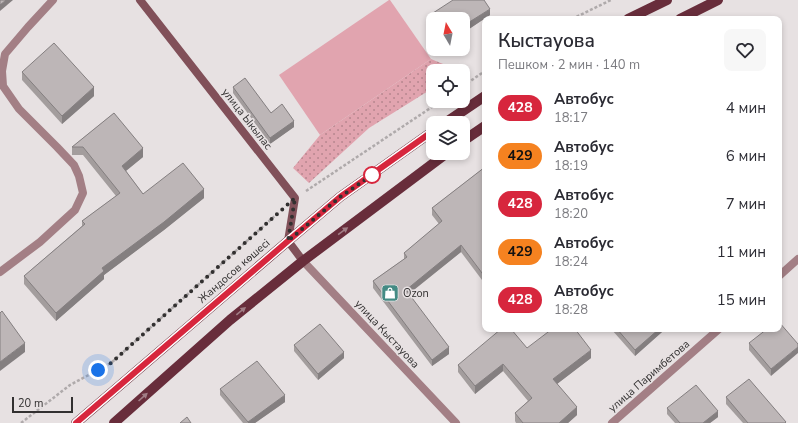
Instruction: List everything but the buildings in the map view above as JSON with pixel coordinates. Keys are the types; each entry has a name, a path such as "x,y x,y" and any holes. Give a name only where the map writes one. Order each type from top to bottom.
{"main road":[{"path":"634,16 667,0"},
{"path":"686,16 718,0"},
{"path":"455,116 482,98"},
{"path":"470,136 482,128"},
{"name":"Жандосов көшесі","path":"76,423 340,197 426,136"},
{"path":"114,423 230,320 302,261 438,160"}],"street":[{"path":"0,272 40,242 75,210 83,194 79,176 74,166 53,142 18,110 3,86 3,56 53,0"},
{"name":"улица Ыкылас","path":"140,0 295,198"},
{"path":"295,198 288,241 302,261"},
{"path":"782,273 798,259"},
{"name":"улица Кыстауова","path":"302,261 456,423"},
{"name":"улица Паримбетова","path":"612,423 716,332"}],"path":[{"path":"578,16 611,0"},
{"path":"470,82 482,74"},
{"path":"22,423 70,385 111,363 295,198 430,108"}],"shaded area":[{"path":"389,0 426,52 426,56 429,56 431,59 320,135 279,75"},
{"path":"431,59 443,64 426,64 426,92 369,128 309,183 293,168 320,135"}],"bus line":[{"name":"428","path":"76,423 340,197 426,136"}],"place":[{"name":"Ozon","path":"390,293"}],"route":[{"path":"98,370 111,363 295,198 288,241 340,197 375,173 372,175"}]}
